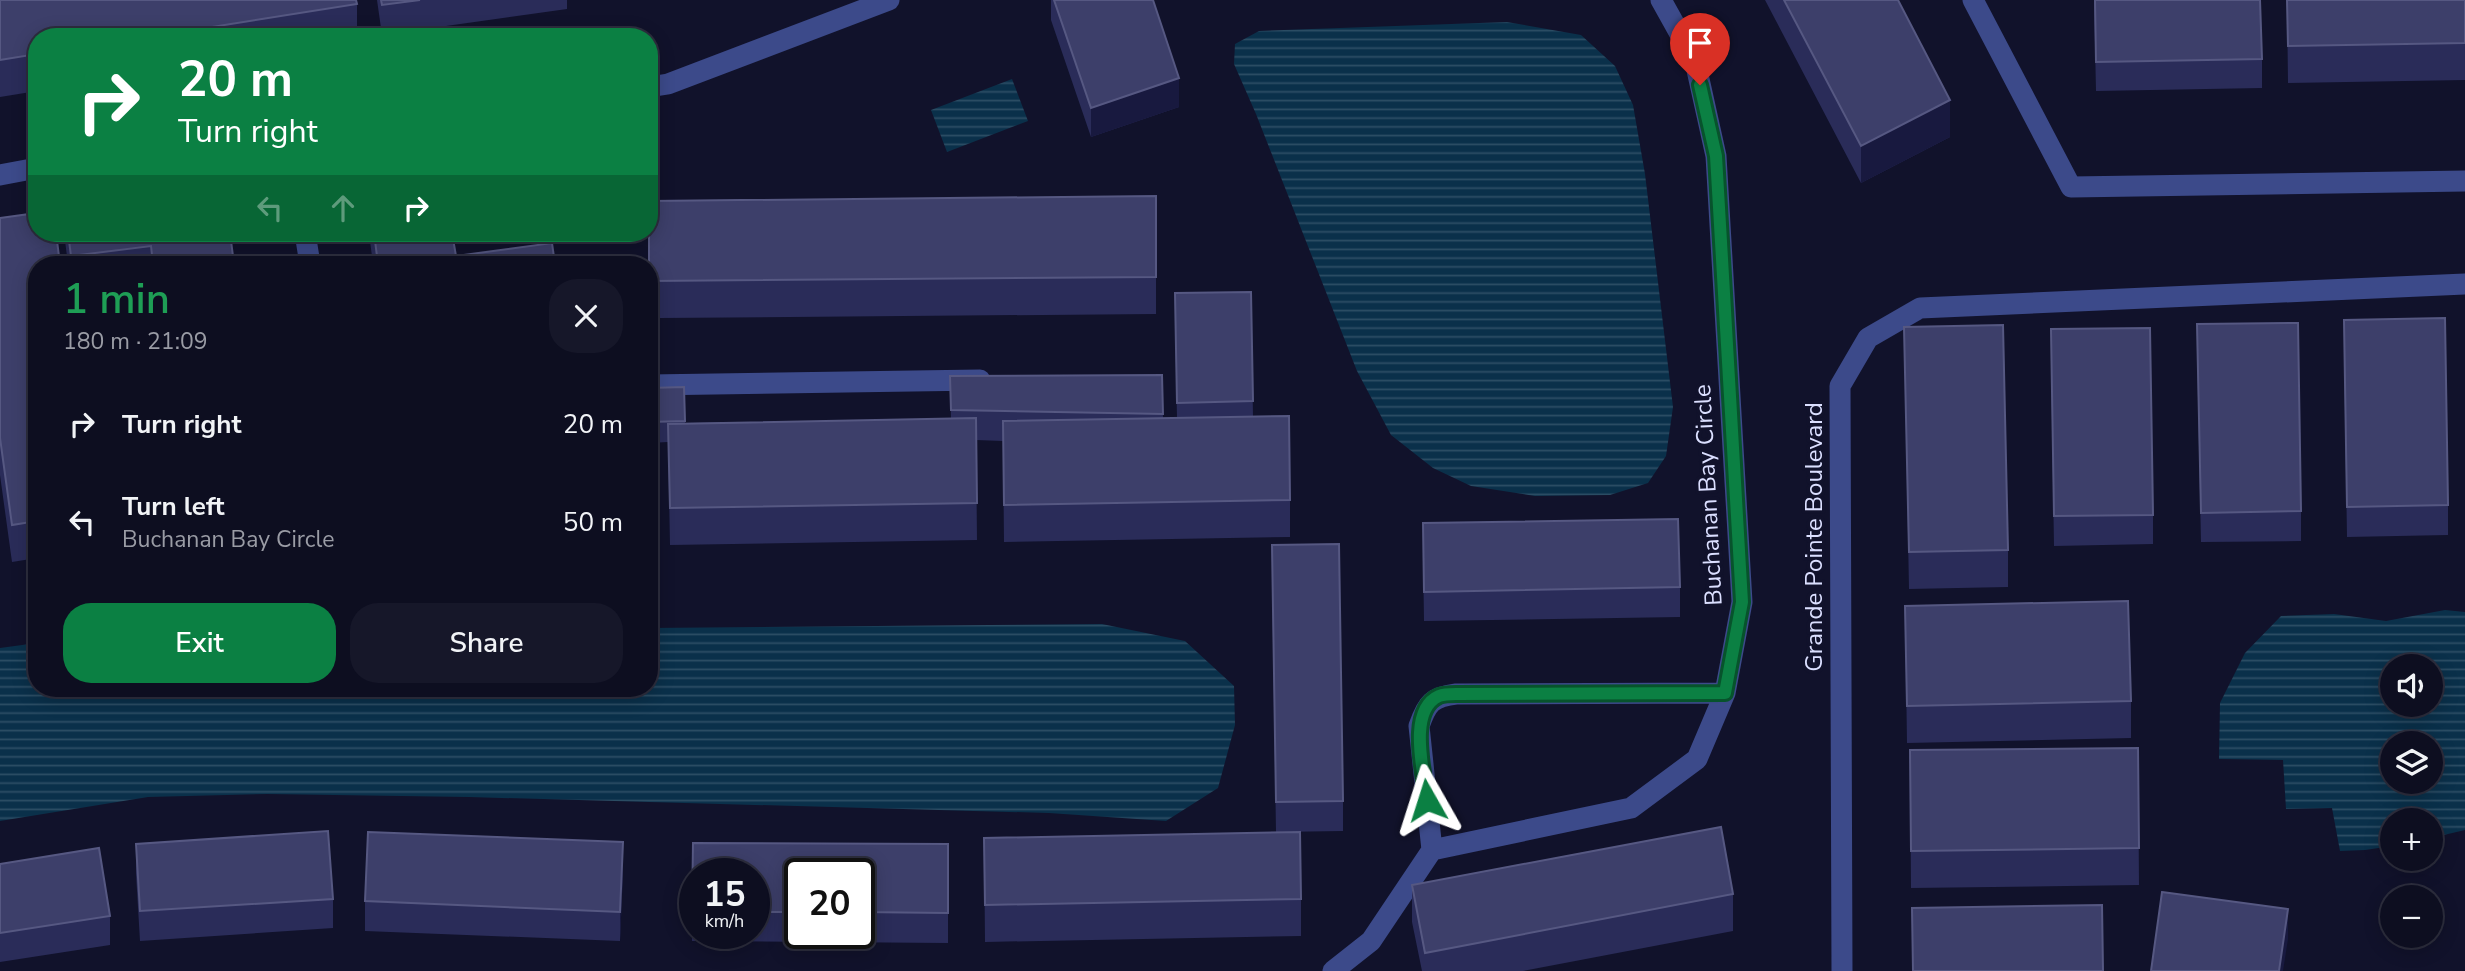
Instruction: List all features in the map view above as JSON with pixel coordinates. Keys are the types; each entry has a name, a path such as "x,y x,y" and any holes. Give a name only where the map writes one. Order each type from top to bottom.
{"street":[{"path":"658,86 889,0"},
{"name":"Buchanan Bay Circle","path":"1432,850 1631,808 1697,760 1725,693 1742,602 1716,156 1695,61 1661,0"},
{"path":"1973,0 2071,187 2465,181"},
{"path":"0,175 28,170"},
{"name":"Grande Pointe Boulevard","path":"1842,971 1840,386 1868,338 1920,309 2465,285"},
{"path":"658,386 994,379"},
{"path":"1333,971 1371,941 1432,850 1419,726 1425,710 1438,696 1725,693"}],"water":[{"path":"1507,22 1581,35 1615,66 1633,105 1645,174 1673,407 1666,456 1648,483 1610,495 1535,496 1471,486 1433,468 1391,435 1357,371 1234,64 1235,44 1259,31"},
{"path":"1012,79 1028,121 947,152 931,110"},
{"path":"2445,610 2465,612 2465,830 2443,835 2443,808 2380,808 2380,848 2340,851 2332,808 2286,809 2283,760 2219,759 2220,703 2245,653 2281,616 2334,614 2386,621"},
{"path":"1102,624 1185,641 1234,686 1235,725 1218,788 1166,821 1049,813 267,794 148,797 0,821 0,648 28,644 28,697 658,697 658,628"}],"building":[{"path":"0,0 356,0 357,4 206,28 28,28 28,55 0,60"},
{"path":"381,0 420,0 382,5"},
{"path":"1054,0 1153,0 1179,78 1091,108"},
{"path":"1784,0 1898,0 1950,100 1861,146"},
{"path":"2095,0 2260,0 2262,59 2096,62"},
{"path":"2287,0 2465,0 2465,43 2288,46"},
{"path":"1156,196 1156,277 658,281 658,256 649,256 649,242 658,242 658,201"},
{"path":"28,214 28,242 57,242 59,256 28,256 28,522 12,525 0,438 0,218"},
{"path":"69,242 231,242 233,256 152,256 151,246 71,256"},
{"path":"375,242 454,242 456,256 377,256"},
{"path":"552,243 554,256 456,256"},
{"path":"1251,292 1253,401 1177,403 1175,293"},
{"path":"2445,318 2448,505 2347,507 2344,320"},
{"path":"2298,323 2301,511 2201,513 2197,324"},
{"path":"2003,325 2008,550 1909,552 1904,327"},
{"path":"2150,328 2153,515 2054,516 2051,329"},
{"path":"1162,375 1163,414 951,410 950,376"},
{"path":"684,387 685,421 658,422 658,388"},
{"path":"1289,416 1290,500 1004,505 1003,421"},
{"path":"976,418 977,503 670,508 668,424"},
{"path":"1678,519 1680,587 1424,592 1423,523"},
{"path":"1339,544 1343,801 1276,802 1272,545"},
{"path":"2128,601 2131,701 1907,706 1905,606"},
{"path":"2138,748 2139,848 1911,851 1910,750"},
{"path":"1721,827 1733,894 1425,953 1412,885"},
{"path":"328,831 333,899 140,911 136,844"},
{"path":"368,832 623,842 620,912 365,901"},
{"path":"1300,832 1301,899 985,905 984,838"},
{"path":"693,843 948,844 948,913 875,912 875,858 784,858 784,912 770,912 770,858 693,858"},
{"path":"99,848 110,916 0,933 0,864"},
{"path":"2162,892 2288,909 2279,971 2151,971"},
{"path":"2102,905 2103,971 1913,971 1912,908"}],"route":[{"path":"1427,800 1419,726 1425,710 1438,696 1725,693 1742,602 1716,156 1700,85"}]}
